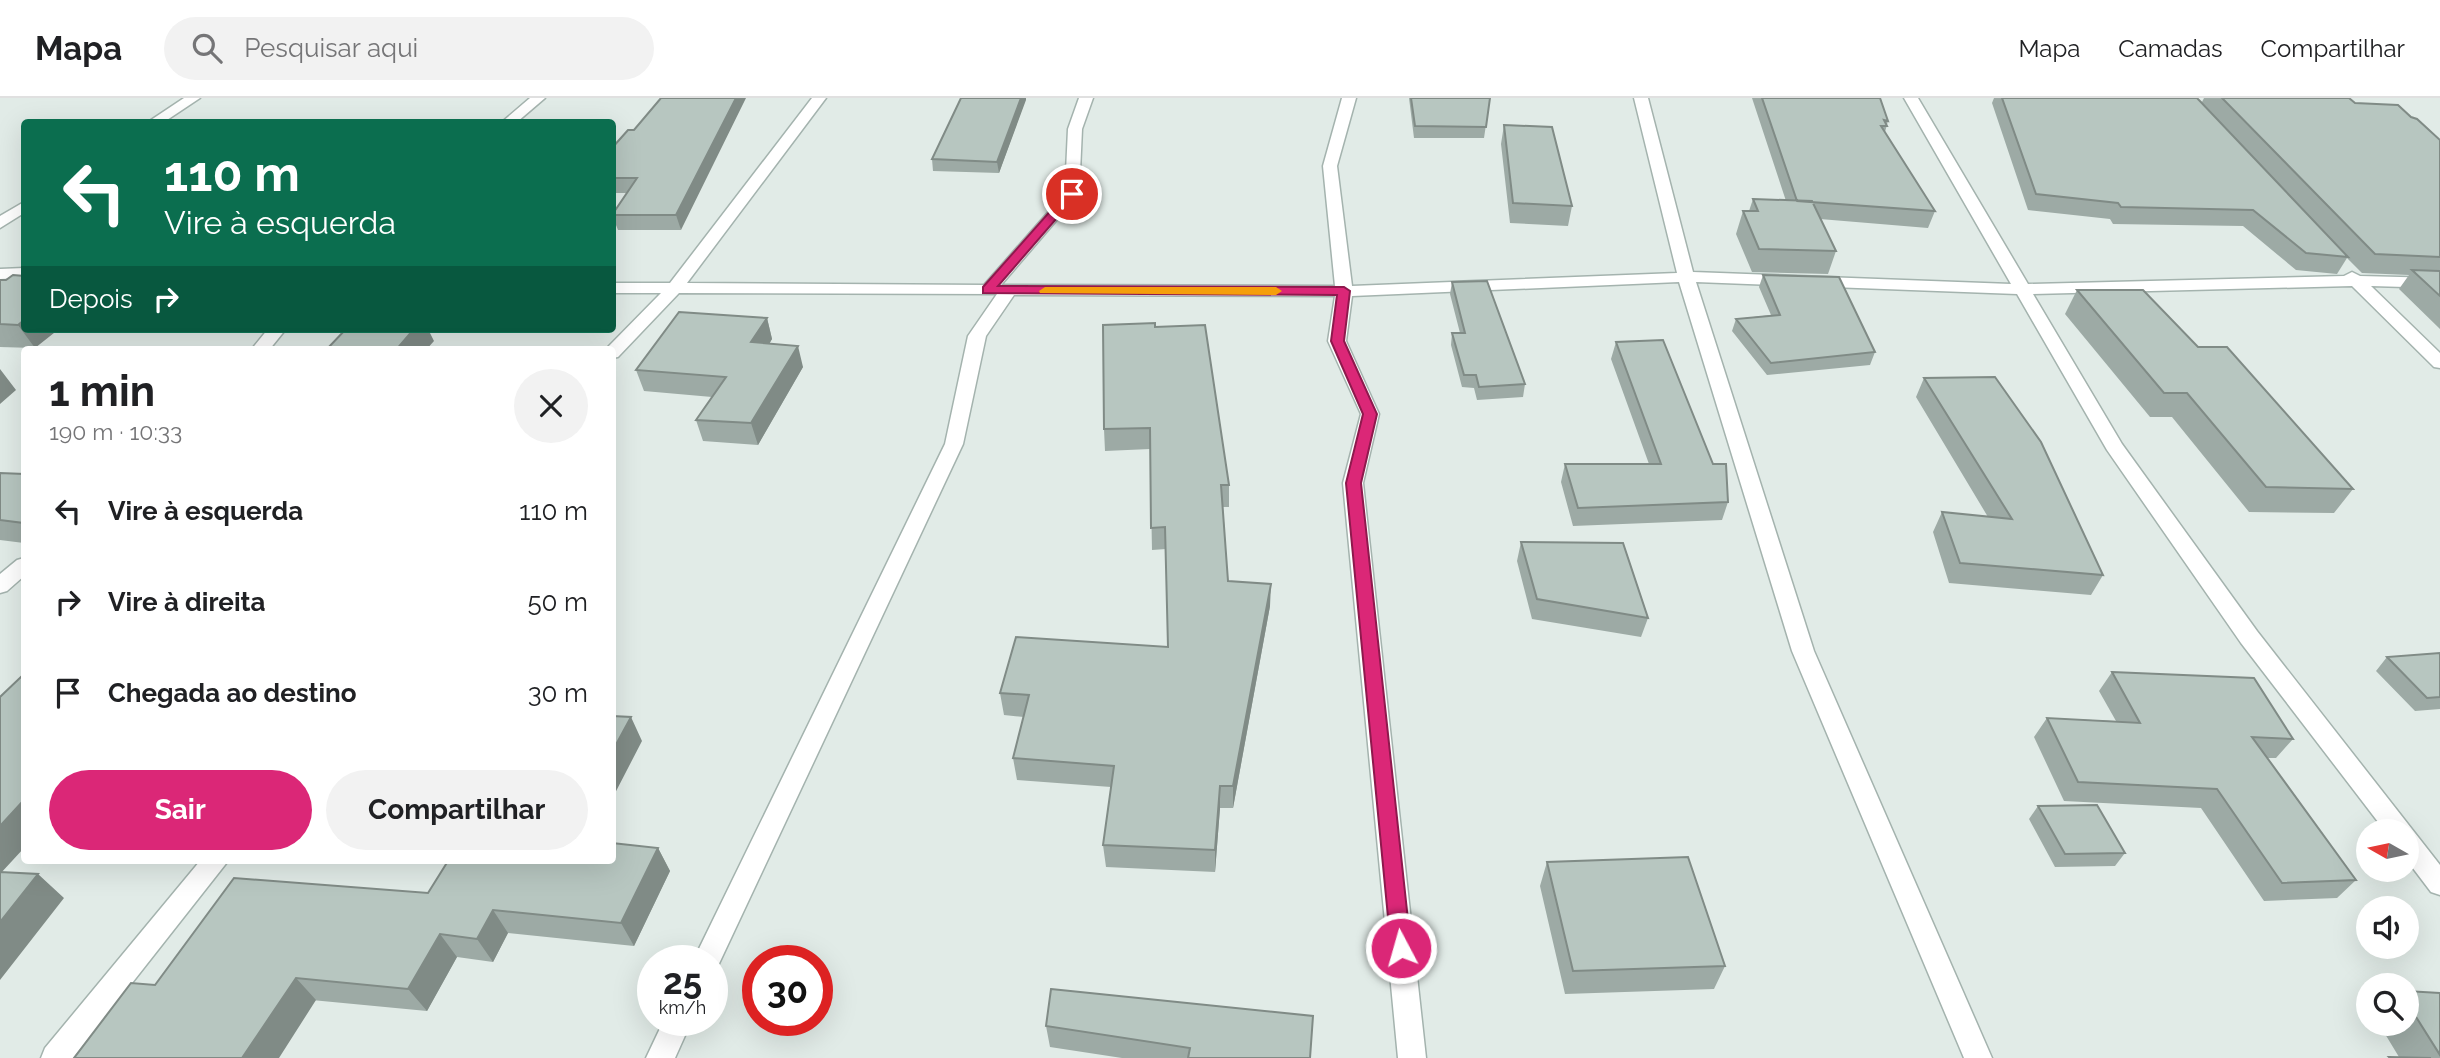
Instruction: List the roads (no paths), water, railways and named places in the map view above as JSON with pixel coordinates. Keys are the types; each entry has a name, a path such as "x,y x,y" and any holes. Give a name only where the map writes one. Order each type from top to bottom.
{"street":[{"path":"160,119 193,98"},
{"path":"513,119 538,98"},
{"path":"616,350 676,288 818,98"},
{"path":"714,945 954,444 977,336 998,290 1072,194 1075,129 1086,98"},
{"path":"1349,98 1330,166 1344,291 1337,341 1370,414 1353,483 1412,1058"},
{"path":"1641,98 1686,277 1803,651 1978,1058"},
{"path":"1911,98 2115,446 2249,637 2390,819"},
{"path":"0,223 21,209"},
{"path":"2337,261 2440,363"},
{"path":"0,274 21,274"},
{"path":"0,288 21,274"},
{"path":"616,288 1344,291 1686,277 2024,289 2356,281 2440,283"},
{"path":"0,586 21,568"},
{"path":"2419,857 2440,884"},
{"path":"55,1058 213,864"},
{"path":"660,1058 670,1036"}]}
